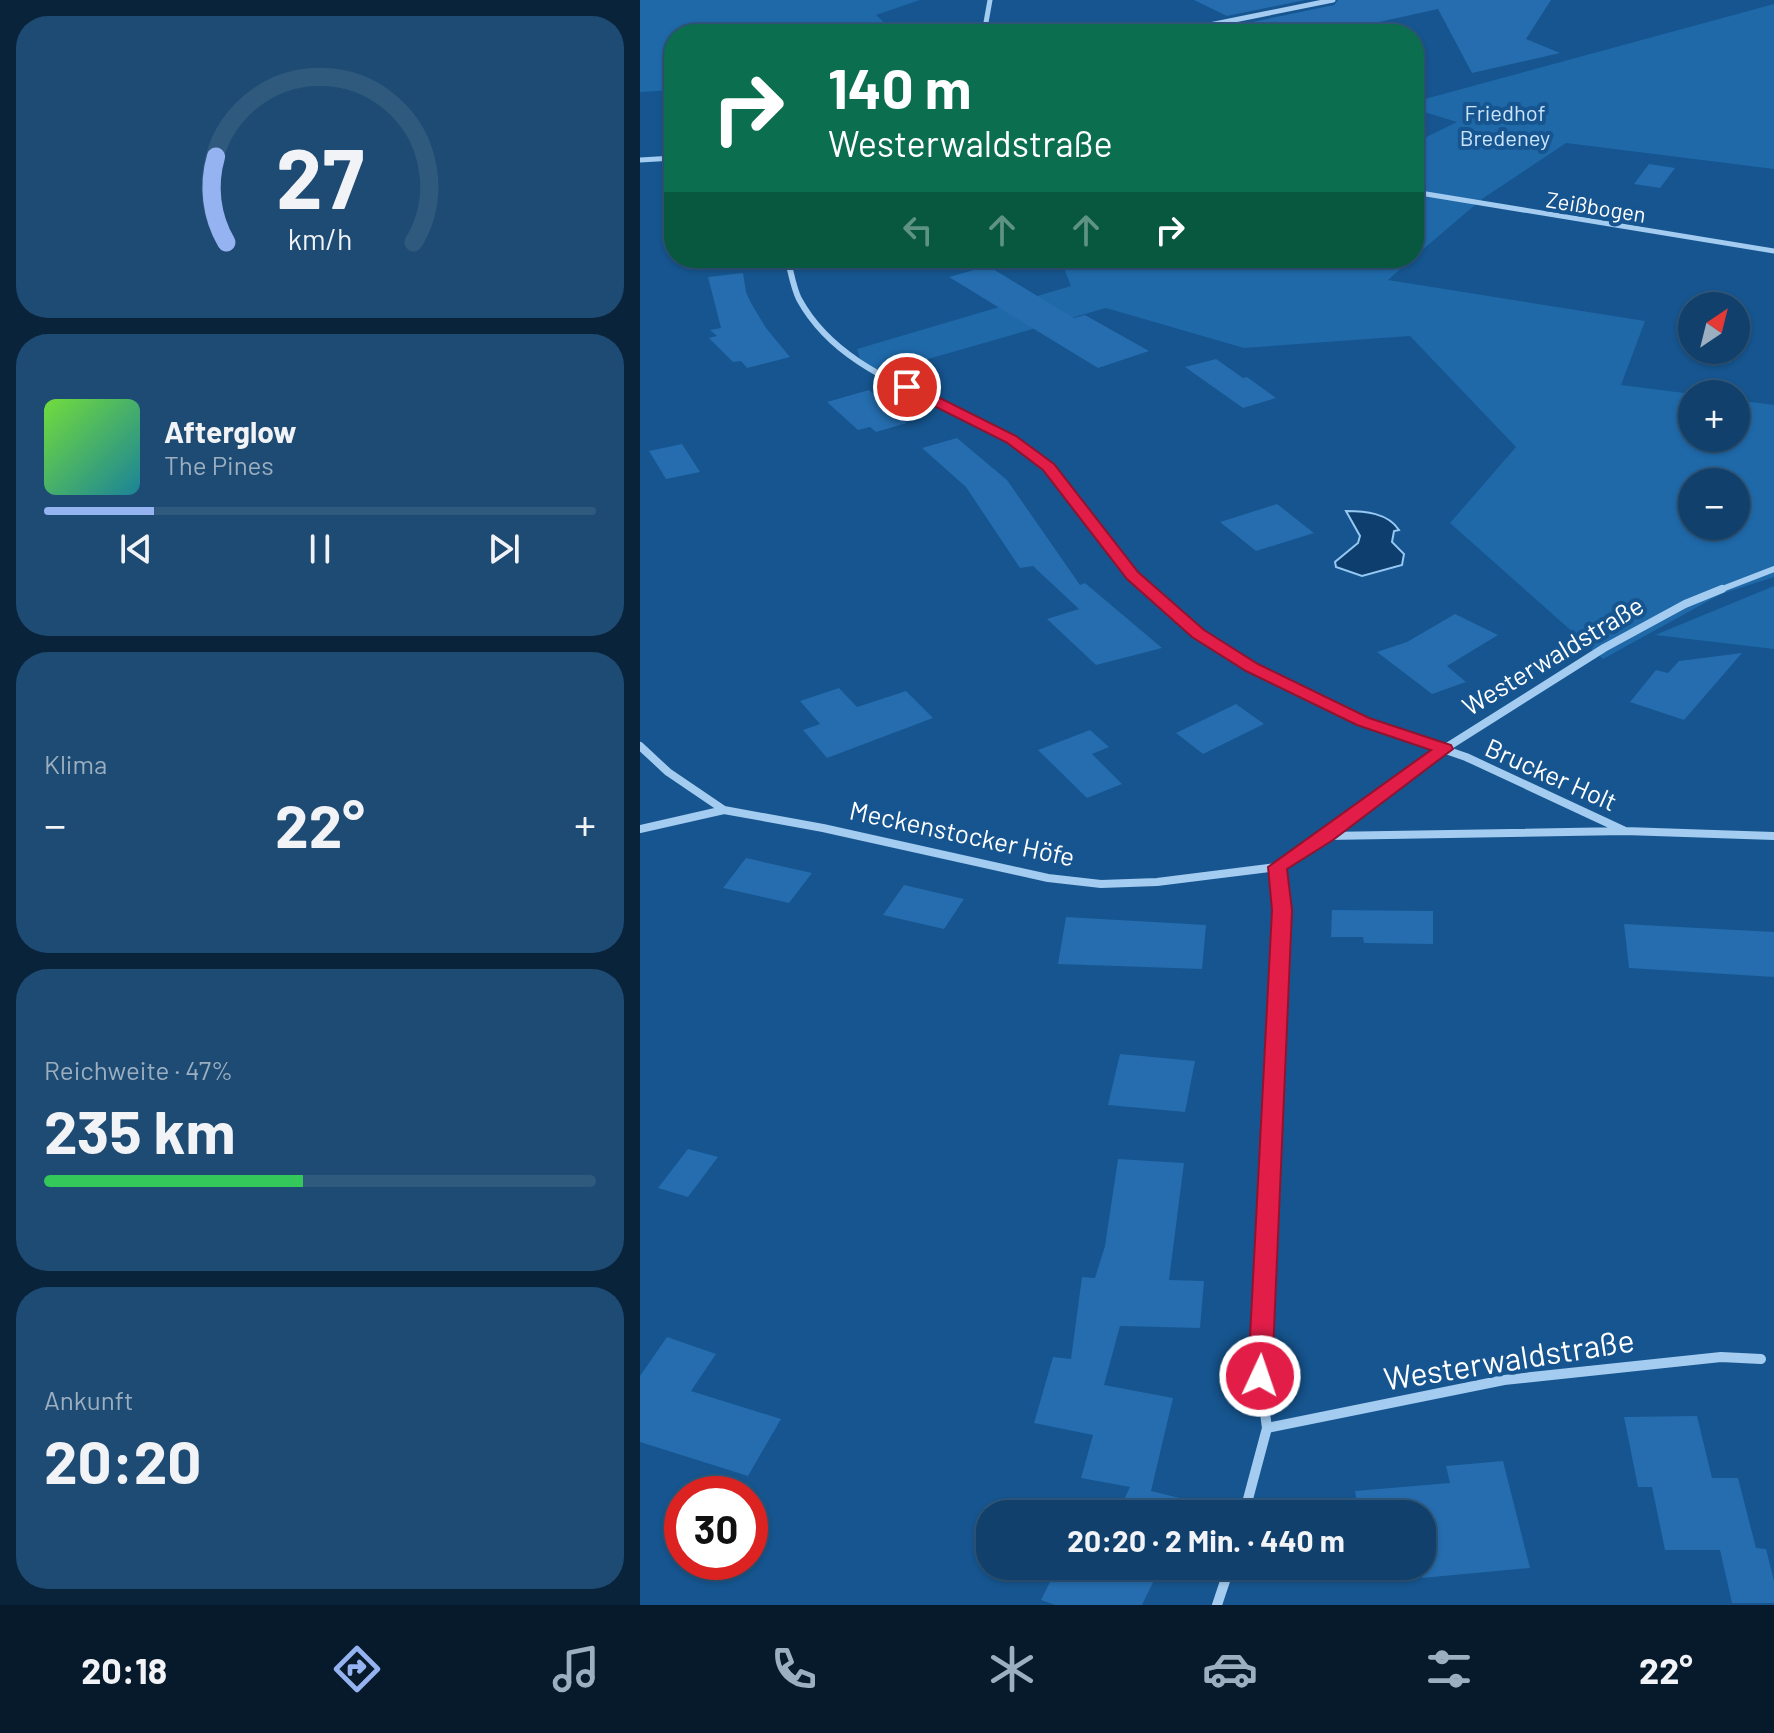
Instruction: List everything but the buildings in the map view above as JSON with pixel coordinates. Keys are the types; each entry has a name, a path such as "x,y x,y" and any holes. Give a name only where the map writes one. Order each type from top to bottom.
{"street":[{"path":"986,24 990,0"},
{"path":"1214,24 1333,0"},
{"path":"640,160 664,159"},
{"name":"Zeißbogen","path":"1424,194 1774,251"},
{"name":"Brucker Holt","path":"789,268 795,296 807,315 830,339 861,362 1030,452 1064,483 1132,576 1198,633 1252,667 1363,721 1444,749 1625,831"},
{"name":"Westerwaldstraße","path":"1277,867 1327,836 1444,749 1651,622 1685,604 1774,569"},
{"path":"640,746 668,772 724,810"},
{"name":"Meckenstocker Höfe","path":"640,829 724,810 823,828 1048,878 1101,884 1157,882 1277,867"},
{"name":"Brucker Holt","path":"1327,836 1625,831 1774,836"},
{"path":"1248,1500 1267,1428 1260,1376 1282,910 1277,867"},
{"name":"Westerwaldstraße","path":"1267,1428 1504,1380 1721,1357 1761,1359"},
{"path":"1217,1605 1225,1580"}],"green space":[{"path":"640,0 920,0 876,15 886,24 664,24 664,91 640,92"},
{"name":"Friedhof Bredeney","path":"1774,4 1774,169 1566,143 1482,199 1424,248 1424,138 1457,122 1424,112 1424,99"},
{"path":"1064,268 1402,268 1388,280 1645,321 1621,385 1678,392 1678,452 1750,452 1750,402 1774,405 1774,577 1721,594 1603,659 1450,523 1516,447 1410,336 1244,348 1106,308 876,374 861,362 857,349 1071,286"},
{"path":"1774,586 1774,649 1655,635"}],"shaded area":[{"path":"1346,511 1376,514 1394,524 1399,530 1394,531 1392,542 1404,554 1402,565 1362,576 1336,567 1335,562 1358,543 1360,536"}],"route":[{"path":"907,387 1011,439 1049,467 1132,576 1175,616 1226,652 1363,721 1444,749 1327,836 1277,867 1282,910 1260,1376"}]}
